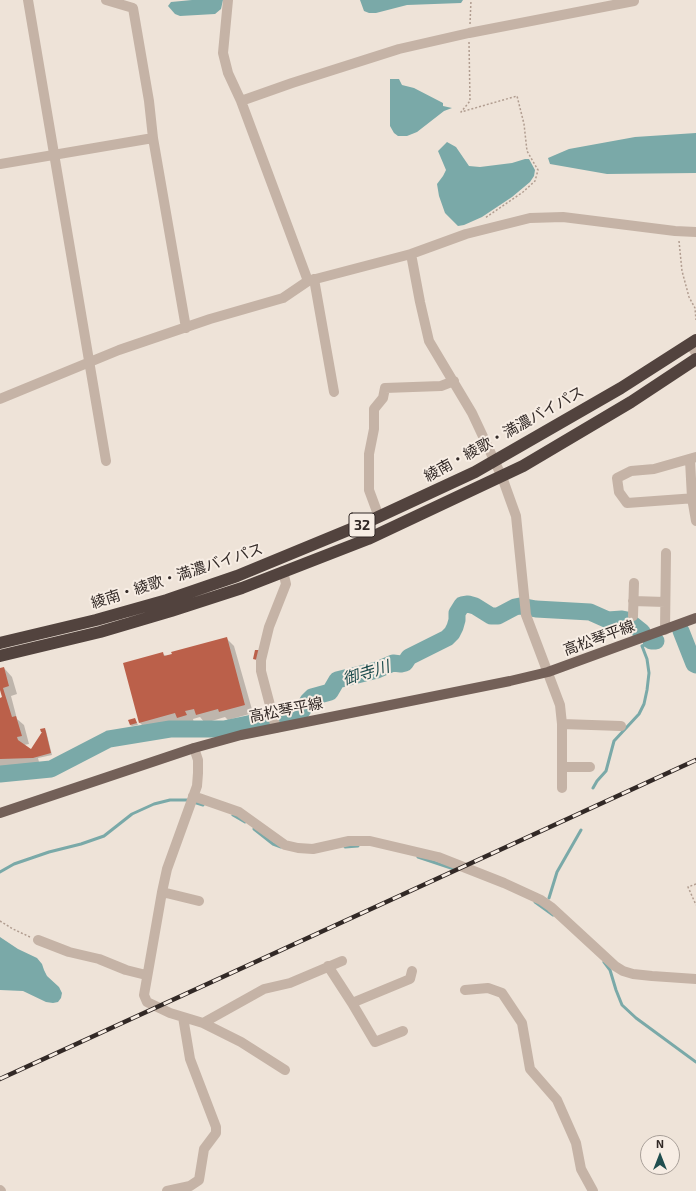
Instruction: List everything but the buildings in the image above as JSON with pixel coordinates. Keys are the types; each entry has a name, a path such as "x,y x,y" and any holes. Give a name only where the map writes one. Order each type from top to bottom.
{"highway":[{"name":"綾南・綾歌・満濃バイパス","path":"0,643 96,620 167,600 237,576 379,517 475,472 694,346"},
{"name":"綾南・綾歌・満濃バイパス","path":"0,656 100,632 171,612 242,588 368,539 523,466 624,406 696,359"}],"main road":[{"name":"高松琴平線","path":"0,813 274,722 510,682 548,672 696,618"}],"street":[{"path":"28,0 106,461"},
{"path":"106,0 133,8 153,138 186,328"},
{"path":"228,0 224,53 228,73 241,101 311,280 334,392"},
{"path":"241,101 399,49 469,32 636,0"},
{"path":"0,164 153,138"},
{"path":"0,399 119,350 210,319 283,298 311,280 411,254 466,234 530,218 563,217 696,232"},
{"path":"411,254 429,341 454,381 496,460 516,516 526,615 560,705 562,724 562,788"},
{"path":"379,517 369,490 369,454 374,429 374,409 383,398 385,388 441,386 454,381"},
{"path":"694,498 627,503 619,492 617,478 631,471 654,469 693,458 696,521"},
{"path":"665,630 666,553"},
{"path":"274,722 261,671 261,660 269,627 286,584 283,572"},
{"path":"633,616 634,583"},
{"path":"633,600 666,602"},
{"path":"562,724 621,726"},
{"path":"194,748 198,760 197,786 167,869 146,975 144,995 148,1002 170,1013 203,1024 241,1042 285,1070"},
{"path":"562,767 590,768"},
{"path":"192,800 239,812 285,845 313,849 349,841 370,841 438,857 517,888 541,900 552,908 615,966 623,971 633,974 696,979"},
{"path":"162,892 199,901"},
{"path":"38,940 69,952 99,959 126,970 146,975"},
{"path":"203,1024 264,989 290,983 342,961"},
{"path":"328,966 375,1042 403,1031"},
{"path":"352,1003 410,979 412,971"},
{"path":"465,990 488,988 502,993 522,1023 530,1069 556,1100 576,1143 581,1169 593,1191"},
{"path":"167,1191 190,1186 199,1180 204,1149 216,1133 216,1127 190,1059 183,1017"}],"path":[{"path":"470,0 470,101 461,112 517,96 524,124 527,151 538,170 535,181 523,192 482,220"},
{"path":"679,231 682,271 689,297 695,308 696,320"},
{"path":"696,884 688,887 696,905"},
{"path":"0,921 13,930 38,940"}],"water":[{"path":"223,0 221,9 215,14 180,16 175,14 168,6 171,2"},
{"path":"360,0 463,0 461,3 407,5 376,13 369,13 364,11"},
{"path":"390,79 399,79 402,85 414,88 443,103 443,106 452,108 444,111 417,132 407,136 398,136 394,133 390,126"},
{"path":"696,133 696,173 607,174 550,164 548,158 569,149 635,137"},
{"path":"447,142 456,147 469,166 480,167 512,163 529,159 535,170 534,176 530,182 512,197 482,217 458,226 445,213 439,196 437,184 446,170 438,151"},
{"path":"0,937 18,949 37,958 42,964 47,976 59,987 62,993 58,1002 46,1002 23,991 0,990"}],"waterway":[{"name":"御寺川","path":"0,774 51,769 109,739 170,729 224,729 300,713 312,697 330,692 337,680 377,670 393,663 405,663 409,657 447,638 455,627 457,613 462,605 468,604 475,606 491,616 498,616 520,606 536,609 590,612 608,620 627,620 642,632"},
{"name":"御寺川","path":"681,631 694,664 696,665"},
{"name":"御寺川","path":"651,641 656,641"},
{"path":"593,788 606,771 614,741 639,714 644,704 649,673 647,659 642,646 652,642"},
{"path":"0,872 14,864 104,836 132,814 154,804 170,800 187,800 203,805"},
{"path":"233,815 245,822"},
{"path":"254,829 273,844 281,847"},
{"path":"549,898 557,872 581,830"},
{"path":"345,847 358,846"},
{"path":"418,857 454,869"},
{"path":"535,902 553,915"},
{"path":"604,962 610,970 622,1005 636,1018 696,1062"}],"railway":[{"path":"0,1079 696,760"}]}
